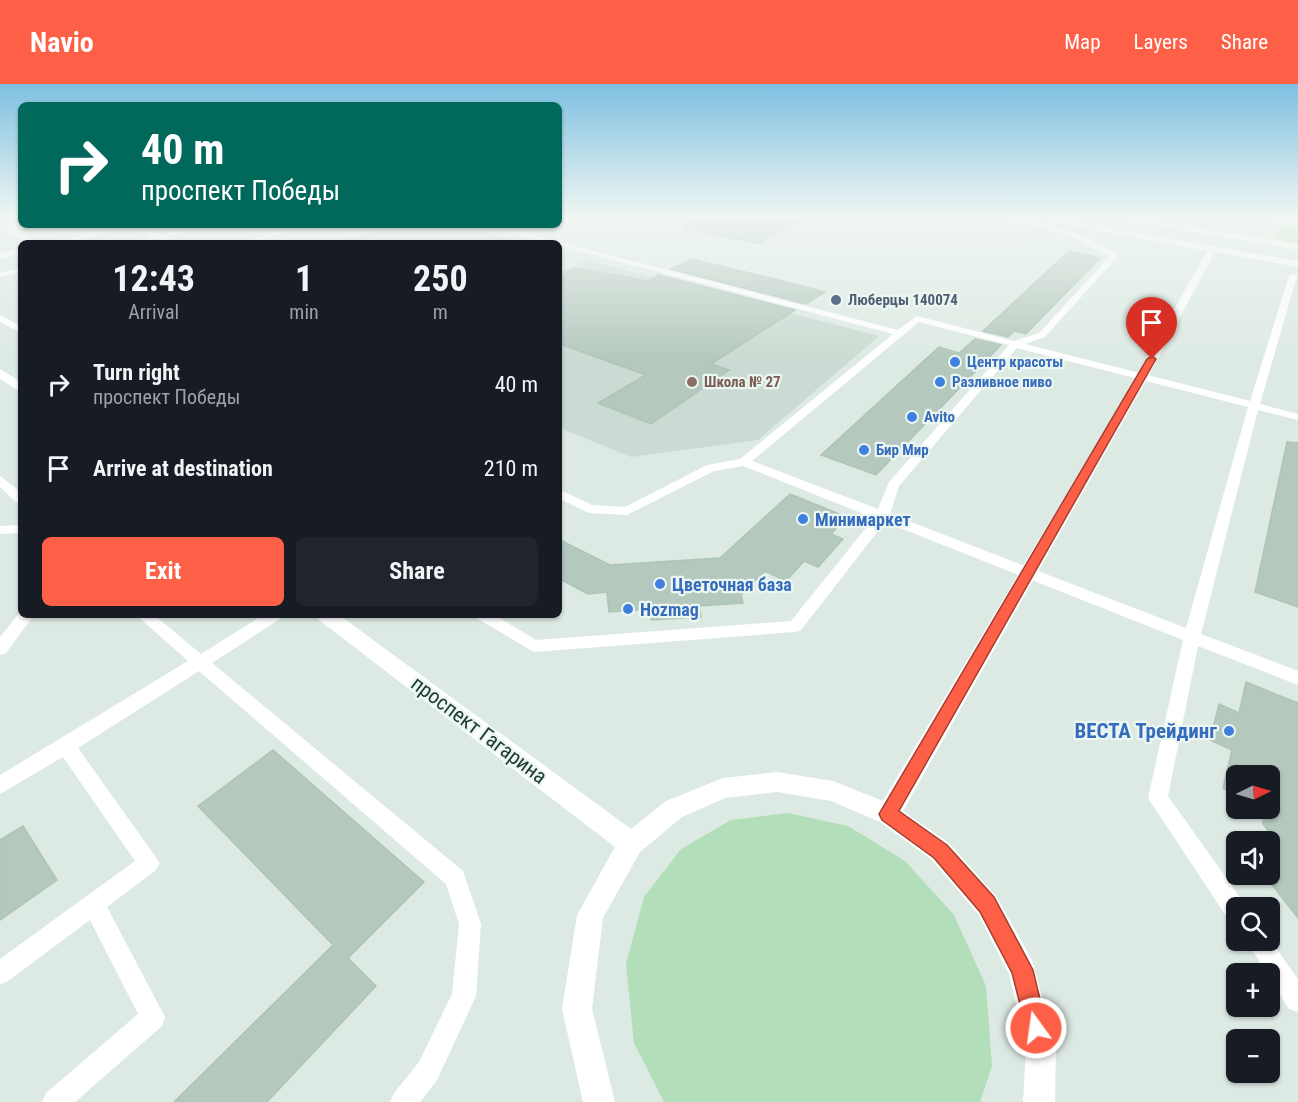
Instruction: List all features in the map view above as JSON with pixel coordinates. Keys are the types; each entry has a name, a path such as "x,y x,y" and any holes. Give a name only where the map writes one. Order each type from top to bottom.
{"street":[{"path":"888,814 1142,376 1203,265"},
{"path":"1273,265 1295,270"},
{"path":"0,373 18,386"},
{"name":"проспект Гагарина","path":"330,618 632,844"},
{"path":"599,1102 577,1009 590,915 632,844 674,809 723,788 777,782 833,791 888,814 940,852 987,904 1022,970 1041,1047 1039,1102"}],"lane":[{"path":"640,265 900,333"},
{"path":"488,618 534,646 795,626 882,517 893,484 1015,344 1042,335 1106,265"},
{"path":"1226,897 1158,798 1192,637 1254,406 1295,270"},
{"path":"0,274 18,271"},
{"path":"0,318 18,328"},
{"path":"562,495 589,509 627,511 711,468 744,462 917,319 1298,417"},
{"path":"744,462 1298,678"},
{"path":"0,480 18,496"},
{"path":"0,531 18,530"},
{"path":"0,649 24,618"},
{"path":"148,618 456,878 470,924 464,996 428,1071 403,1102"},
{"path":"0,785 269,618"},
{"path":"0,973 149,863 66,746"},
{"path":"56,1102 153,1017 93,904"},
{"path":"1265,951 1298,1000"}],"shaded area":[{"name":"Школа № 27","path":"577,265 604,265 879,336 758,440 631,457 562,429 562,271"}],"green space":[{"path":"788,813 848,826 905,861 954,915 986,986 992,1066 980,1102 664,1102 634,1043 626,964 644,897 681,849 731,820"}],"building":[{"path":"680,265 715,265 825,292 806,304 671,269"},
{"path":"1054,265 1094,265 1026,334 1014,331 1008,337 983,331"},
{"path":"574,268 647,281 659,275 795,310 711,364 729,370 651,424 598,403 646,375 562,345 562,276"},
{"path":"975,339 1001,345 876,475 821,455 939,347 959,353"},
{"path":"1287,442 1298,443 1298,607 1255,592"},
{"path":"790,494 847,517 831,534 843,539 818,567 804,561 786,581 765,571 741,595 743,603 699,606 701,617 651,620 649,609 609,612 607,592 588,594 562,580 562,541 610,565 720,558"},
{"path":"1246,682 1298,703 1298,918 1272,885 1280,885 1280,831 1268,831 1263,824 1264,819 1280,819 1280,765 1228,765 1232,750 1210,740 1219,704 1239,713"},
{"path":"273,750 424,882 348,958 376,986 267,1102 174,1102 333,945 198,806"},
{"path":"23,826 57,880 0,920 0,840"}],"place":[{"name":"Люберцы 140074","path":"836,300"},
{"name":"Центр красоты","path":"955,362"},
{"name":"Школа № 27","path":"692,382"},
{"name":"Разливное пиво","path":"940,382"},
{"name":"Avito","path":"912,417"},
{"name":"Бир Мир","path":"864,450"},
{"name":"Минимаркет","path":"803,519"},
{"name":"Цветочная база","path":"660,584"},
{"name":"Hozmag","path":"628,609"},
{"name":"ВЕСТА Трейдинг","path":"1229,731"}],"route":[{"path":"1036,1028 1022,970 987,904 940,852 888,814 1152,359"}]}
